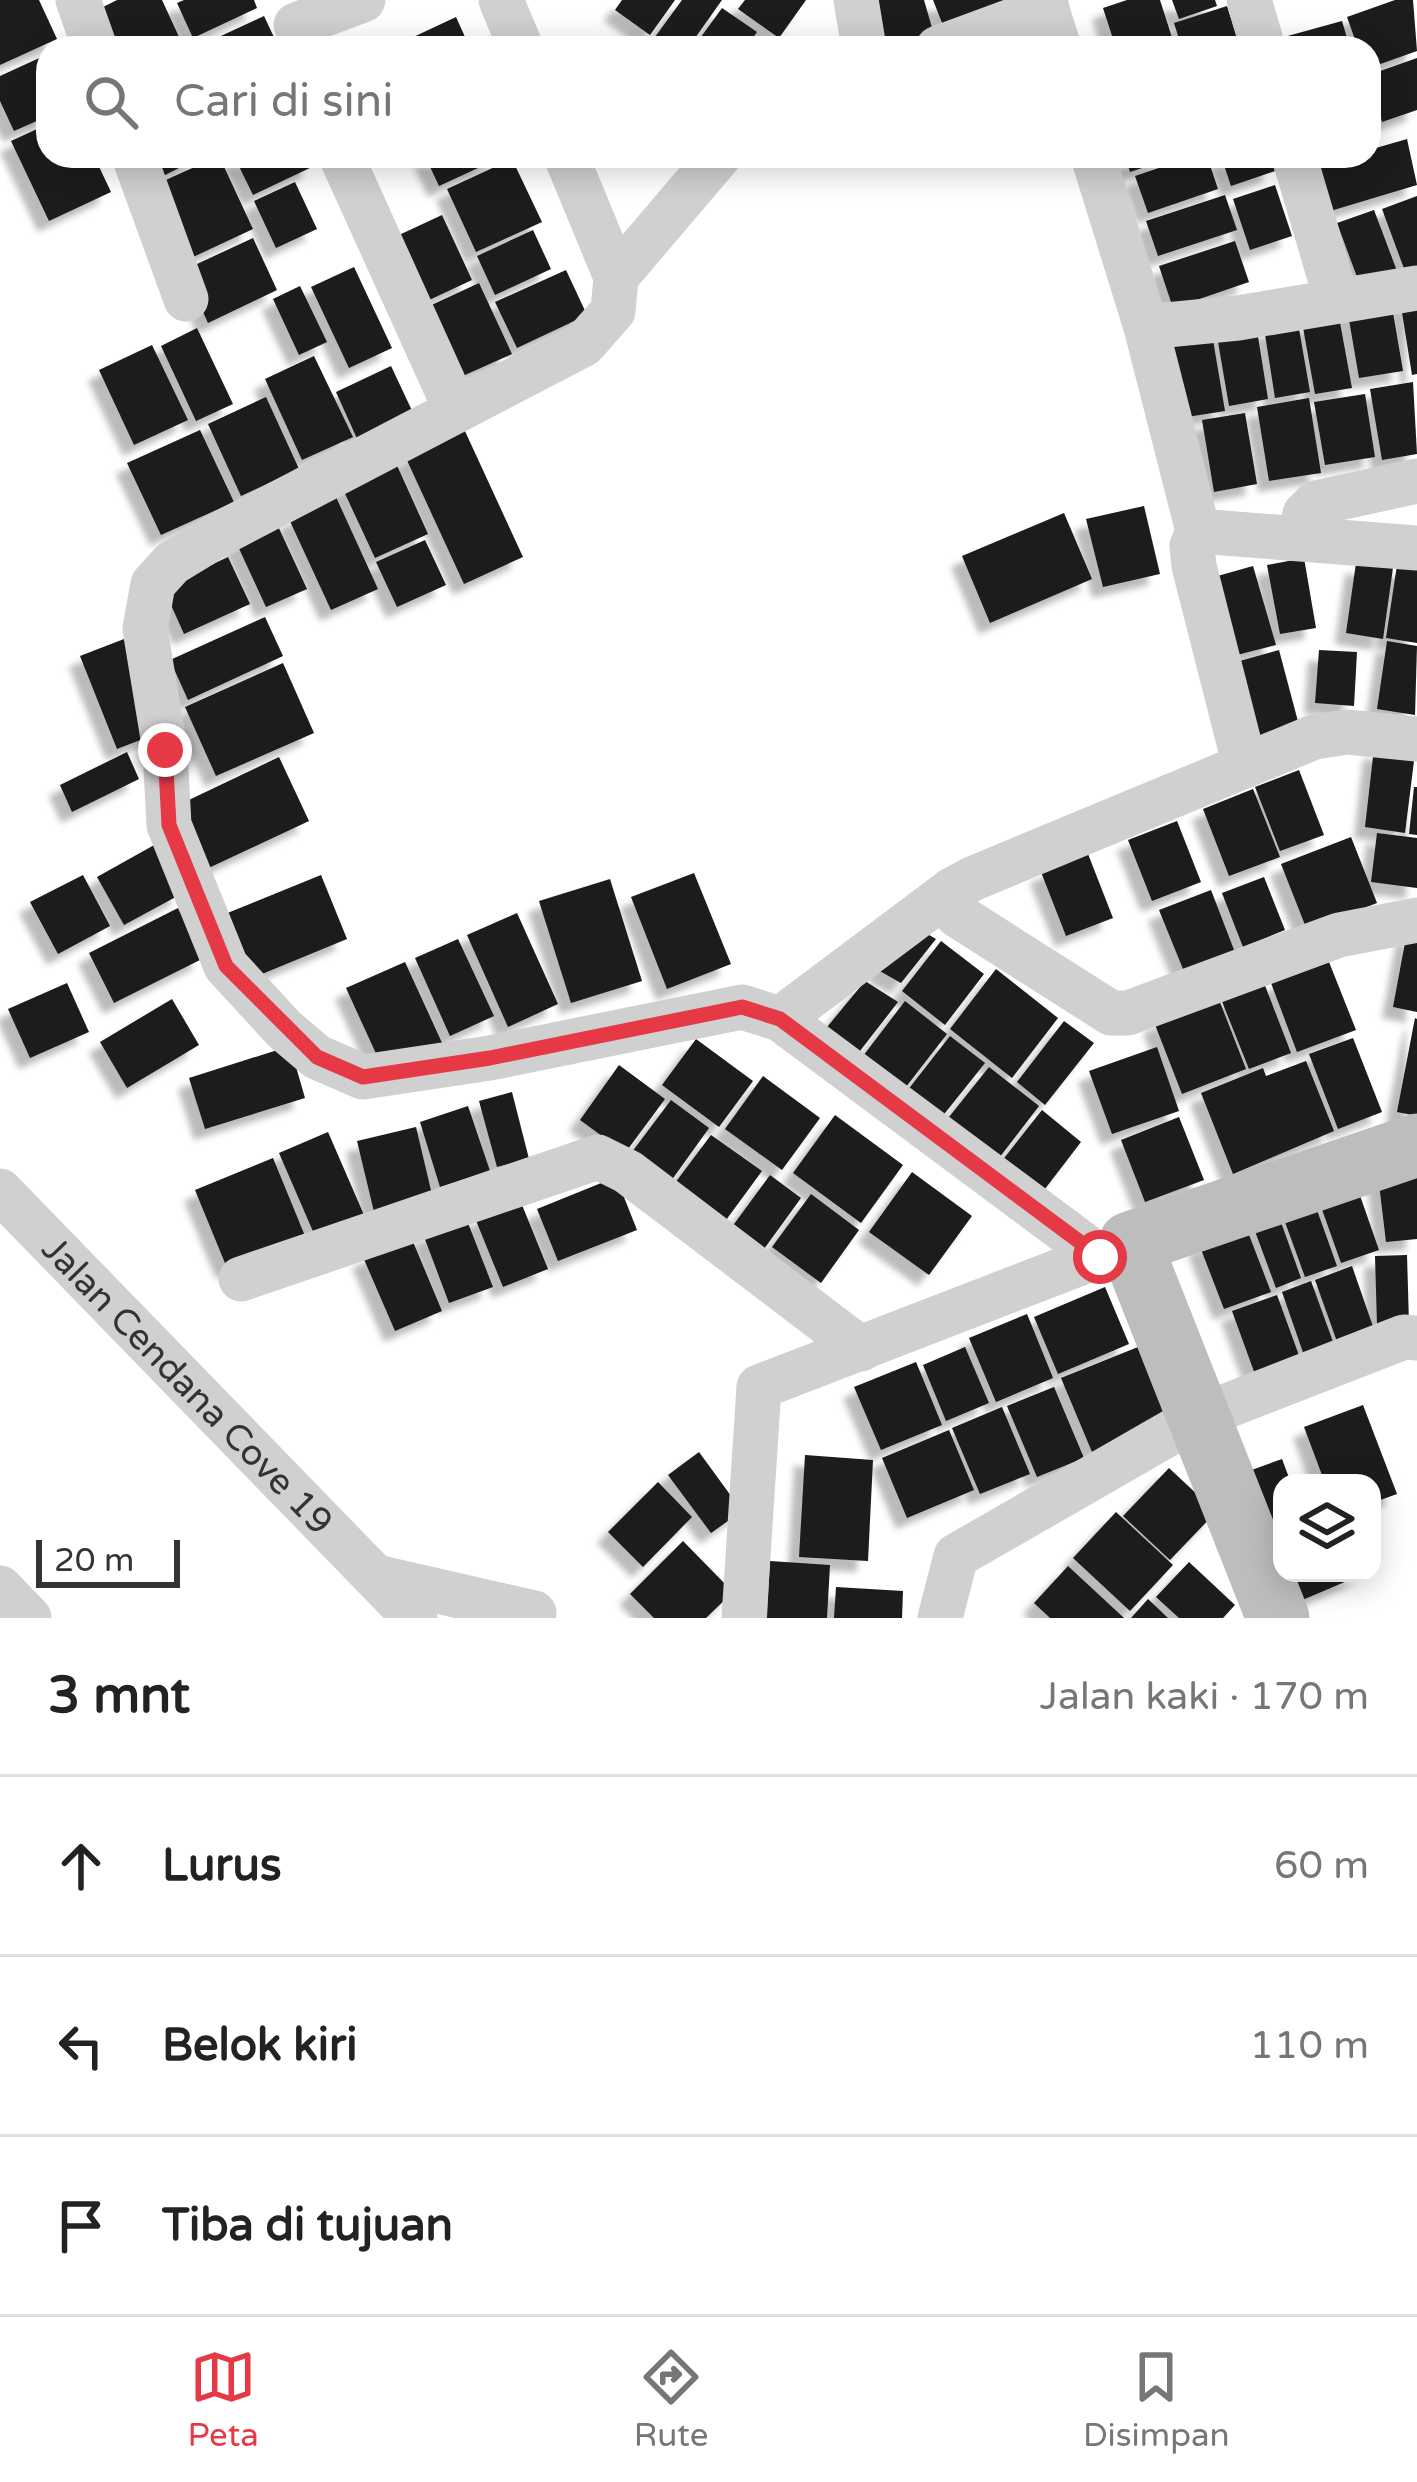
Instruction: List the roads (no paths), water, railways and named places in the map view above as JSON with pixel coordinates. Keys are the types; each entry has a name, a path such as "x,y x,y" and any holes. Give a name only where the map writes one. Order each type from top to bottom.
{"street":[{"path":"78,0 91,36"},
{"path":"295,24 363,0"},
{"path":"501,0 516,36"},
{"path":"856,0 862,36"},
{"path":"1249,0 1260,36"},
{"path":"984,36 1050,19"},
{"path":"138,168 186,299"},
{"path":"346,168 456,410"},
{"path":"571,168 616,277 613,311 584,344 218,535 172,563 153,584 145,629 165,750 169,825 226,966 317,1057 363,1077 490,1058 742,1007 780,1019 1115,1250 1196,1418 1259,1608"},
{"path":"616,277 709,168"},
{"path":"1097,168 1146,327 1198,531 1192,546 1194,566 1245,766"},
{"path":"1298,168 1336,298"},
{"path":"1146,327 1238,318 1417,288"},
{"path":"1301,535 1305,514 1316,503 1417,481"},
{"path":"1198,531 1301,535 1417,548"},
{"path":"780,1019 952,890 1331,734 1417,739"},
{"path":"952,890 957,915 1111,1013 1128,1012 1340,934 1417,920"},
{"path":"744,1618 758,1389 1115,1250 1417,1145"},
{"path":"241,1279 598,1157 628,1172 861,1349"},
{"name":"Jalan Cendana Cove 19","path":"0,1191 416,1618"},
{"path":"940,1618 956,1556 1196,1418 1404,1337 1417,1338"},
{"path":"376,1577 534,1616"},
{"path":"0,1588 29,1618"}]}
